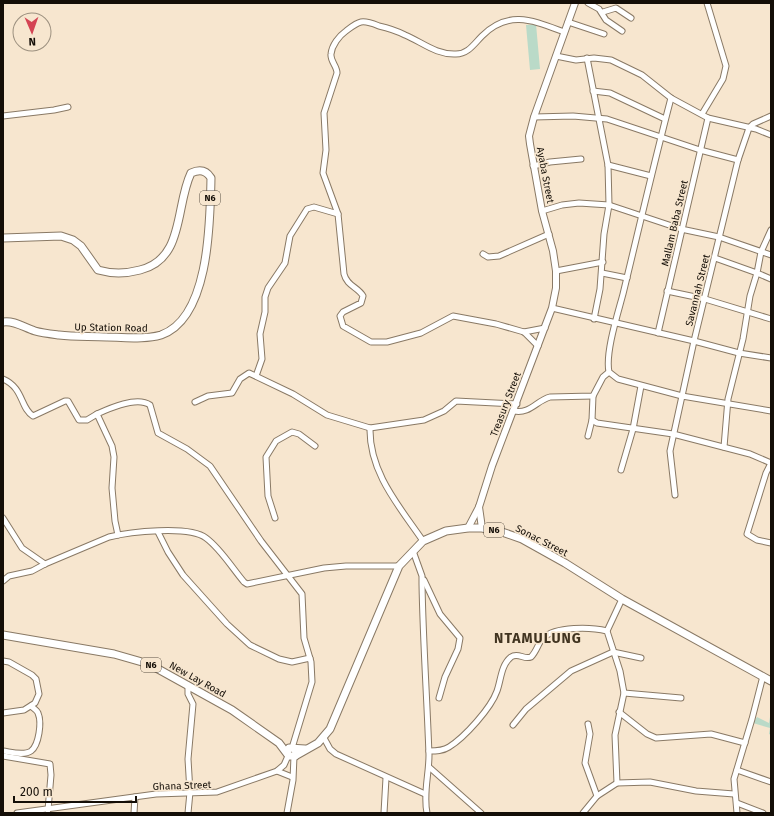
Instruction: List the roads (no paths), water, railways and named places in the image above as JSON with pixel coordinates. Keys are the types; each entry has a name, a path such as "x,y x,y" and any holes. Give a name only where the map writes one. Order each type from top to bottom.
{"highway":[{"name":"Up Station Road","path":"3,238 61,236 73,240 81,246 98,270 124,273 148,268 156,264 173,241 191,173 202,170 208,173 211,178 208,238 203,272 195,298 178,324 163,334 152,337 137,337 57,335 35,331 15,323 3,322"},
{"name":"Sonac Street","path":"291,753 308,749 324,738 336,717 399,566 422,541 446,531 482,528 502,532 522,539 565,563 622,599 771,681"},
{"name":"New Lay Road","path":"3,636 137,659 149,664 232,710 291,753"}],"main road":[{"name":"Ayaba Street","path":"552,308 556,271 533,166 529,136 534,117 575,3"},
{"name":"Treasury Street","path":"468,528 479,507 492,466 517,404 552,308"},
{"name":"Treasury Street","path":"479,507 482,528"}],"street":[{"path":"588,3 603,12 606,20 622,31"},
{"path":"702,114 723,79 726,66 707,3"},
{"path":"603,12 616,8 631,18"},
{"path":"545,328 524,332 496,324 453,316 421,333 386,342 371,342 363,339 343,326 340,321 343,312 361,303 363,296 345,279 338,214 323,173 326,150 323,117 336,73 336,67 331,59 332,50 342,33 357,23 366,22 407,36 428,48 456,54 468,50 483,35 508,21 530,19 564,32"},
{"path":"568,22 604,34"},
{"path":"556,56 576,60 586,58 603,58 642,75 671,98 708,118 771,135"},
{"path":"586,58 608,165 609,205 604,234 602,273 594,319"},
{"path":"593,91 610,94 665,119"},
{"path":"671,98 650,176 616,324 610,352 610,372 618,379 682,396 771,411"},
{"path":"3,116 68,107"},
{"path":"749,128 753,124 771,116"},
{"path":"534,117 599,117 700,150 738,160"},
{"name":"Mallam Baba Street","path":"658,333 708,118"},
{"name":"Savannah Street","path":"552,308 594,319 694,341 738,160 749,128"},
{"path":"533,166 550,162 582,159"},
{"path":"608,165 650,176"},
{"path":"542,211 562,205 579,203 609,205 681,229 719,237 771,255"},
{"path":"256,376 262,359 260,334 265,312 265,297 268,288 285,263 292,232 307,209 314,208 338,214"},
{"path":"724,447 727,403 748,312 750,296 762,252 771,230"},
{"path":"483,254 488,257 499,256 549,234"},
{"path":"714,258 757,273 771,280"},
{"path":"556,271 603,262"},
{"path":"602,273 627,278"},
{"path":"667,291 771,319"},
{"path":"524,332 538,346"},
{"path":"675,496 670,451 672,434 694,341 739,353 771,358"},
{"path":"588,436 592,420 592,396 603,377 610,372"},
{"path":"195,402 208,396 232,393 245,375 251,373 293,394 327,416 370,428 424,420 444,411 456,401 517,404"},
{"path":"3,379 14,385 27,410 34,416 65,401 68,401 79,420 87,420 96,414 139,402 145,402 150,405 158,433 187,449 210,466 286,575 302,594 304,638 310,658 312,682 291,753 284,765 277,771 293,778"},
{"path":"621,470 633,429 641,386"},
{"path":"514,411 524,412 544,399 550,397 592,396"},
{"path":"96,414 112,446 114,457 112,488 115,521 118,535"},
{"path":"592,420 596,423 672,434 750,454 771,463 766,473 747,534 757,540 771,543"},
{"path":"370,428 371,451 384,485 422,541"},
{"path":"275,518 268,496 269,480 266,457 276,441 292,432 299,434 315,446"},
{"path":"3,518 22,548 45,564"},
{"path":"3,581 9,576 32,571 45,564 118,535 182,530 200,534 206,538 247,584 286,575 346,566 399,566"},
{"path":"158,532 168,552 183,575 227,624 250,644 279,659 292,662 310,658"},
{"path":"413,551 422,576 440,614 460,638 458,649 445,677 438,698"},
{"path":"422,576 424,673 429,767 425,794 427,813"},
{"path":"617,783 615,735 624,693 620,671 607,631 622,599"},
{"path":"428,751 441,750 449,747 467,731 492,702 498,689 504,668 511,657 516,655 528,658 531,657 541,640 557,631 595,628 607,631"},
{"path":"513,725 526,709 571,671 613,652 641,658"},
{"path":"3,661 9,662 32,675 36,679 39,694 37,700 24,710 3,713"},
{"path":"737,813 737,803 734,794 734,780 763,676"},
{"path":"188,686 188,694 193,704 188,759 190,792 188,813"},
{"path":"624,693 681,698"},
{"path":"3,751 26,753 31,751 36,745 39,738 38,715 31,706"},
{"path":"619,712 647,734 656,738 710,734 745,743"},
{"path":"588,724 590,734 586,762 597,796"},
{"path":"324,738 330,749 336,754 386,778 425,794"},
{"path":"287,813 293,778 291,753"},
{"path":"3,756 50,764 51,775 48,810"},
{"path":"429,767 481,813"},
{"path":"737,770 771,782"},
{"name":"Ghana Street","path":"17,813 48,810 135,796 190,792 217,792 277,771"},
{"path":"384,813 386,778"},
{"path":"583,813 597,796 617,783 650,782 696,791 734,794"},
{"path":"134,813 135,796"},
{"path":"737,803 763,813"}],"district":[{"name":"NTAMULUNG","path":"538,638"}]}
